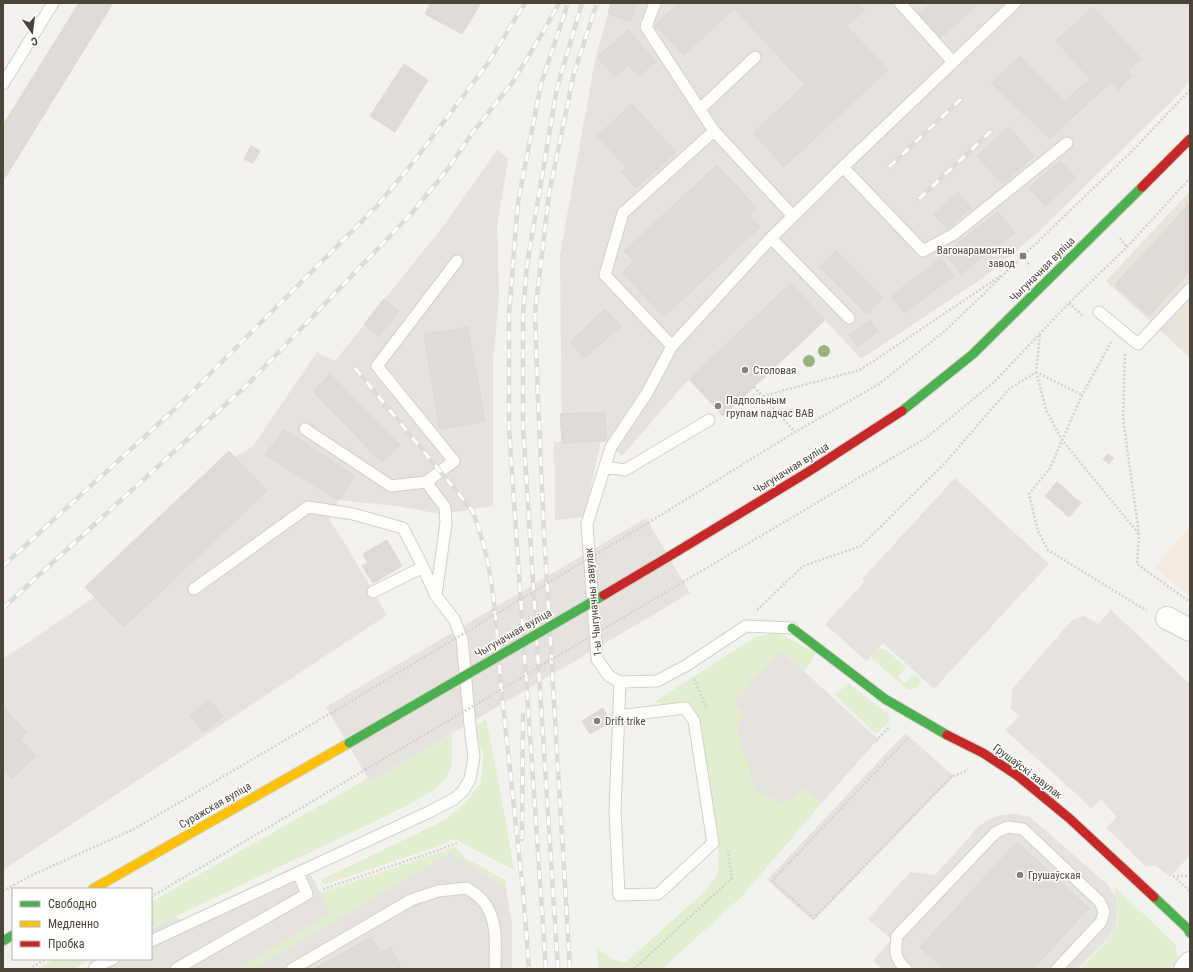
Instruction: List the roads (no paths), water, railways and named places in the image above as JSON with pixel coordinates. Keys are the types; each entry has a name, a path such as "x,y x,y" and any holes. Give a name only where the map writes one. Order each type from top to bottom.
{"main road":[{"name":"Чыгуначная вуліца","path":"349,743 668,557 808,472 901,411 973,354 1188,144"},
{"name":"Грушаўскі завулак","path":"792,628 885,699 948,736 983,752 1018,776 1069,818 1187,928 1190,933"},
{"name":"Суражская вуліца","path":"95,888 349,743"},
{"path":"3,941 12,936"}],"street":[{"path":"1166,618 1190,630"},
{"path":"1185,969 1190,963"}],"lane":[{"path":"3,84 53,3"},
{"path":"655,3 646,27 714,130 793,216"},
{"path":"900,3 953,62"},
{"name":"1-ы Чыгуначны завулак","path":"620,682 609,676 597,659 587,524 611,447 648,393 672,346 793,216 1015,3"},
{"path":"700,109 755,57"},
{"path":"672,346 605,275 623,213 714,130"},
{"path":"843,167 923,251 954,234 1067,143"},
{"path":"771,238 849,318"},
{"path":"305,429 391,486 426,482 454,461 377,366 457,261"},
{"path":"1099,312 1138,344 1190,289"},
{"path":"605,467 625,470 709,420"},
{"path":"426,482 445,507 446,523 436,596"},
{"path":"152,941 454,799 463,791 470,779 474,757 462,639 454,619 436,596 403,528 353,514 308,507 194,588"},
{"path":"373,592 423,567"},
{"path":"618,716 685,708 694,722 713,842 658,894 619,895 615,811 618,716 620,682 657,681 688,665 746,626 792,628"},
{"path":"906,969 899,963 896,951 897,936 995,833 1007,827 1023,829 1100,902 1104,912 1101,922 1057,969"},
{"path":"176,969 307,894 298,873"},
{"path":"292,969 411,900 438,891 467,888 482,900 490,913 495,930 495,969"},
{"path":"94,969 97,966 109,964"}],"railway":[{"path":"3,566 176,408 377,206 415,160 488,63 525,3"},
{"path":"3,608 248,384 411,214 447,170 473,132 512,83 559,3"},
{"path":"546,969 509,428 509,313 518,202 541,84 568,3"},
{"path":"558,969 523,427 523,314 527,265 557,88 582,3"},
{"path":"570,969 544,534 535,313 549,194 574,73 597,3"},
{"path":"889,167 961,99"},
{"path":"919,199 991,131"},
{"path":"355,368 472,510 480,531 486,552 496,619 501,686 522,882"},
{"path":"522,839 523,715"},
{"path":"522,877 529,969"}],"place":[{"name":"Вагонарамонтны завод","path":"1023,256"},
{"name":"Столовая","path":"745,370"},
{"name":"Падпольным групам падчас ВАВ","path":"718,406"},
{"name":"Drift trike","path":"597,721"},
{"name":"Грушаўская","path":"1020,875"}]}
